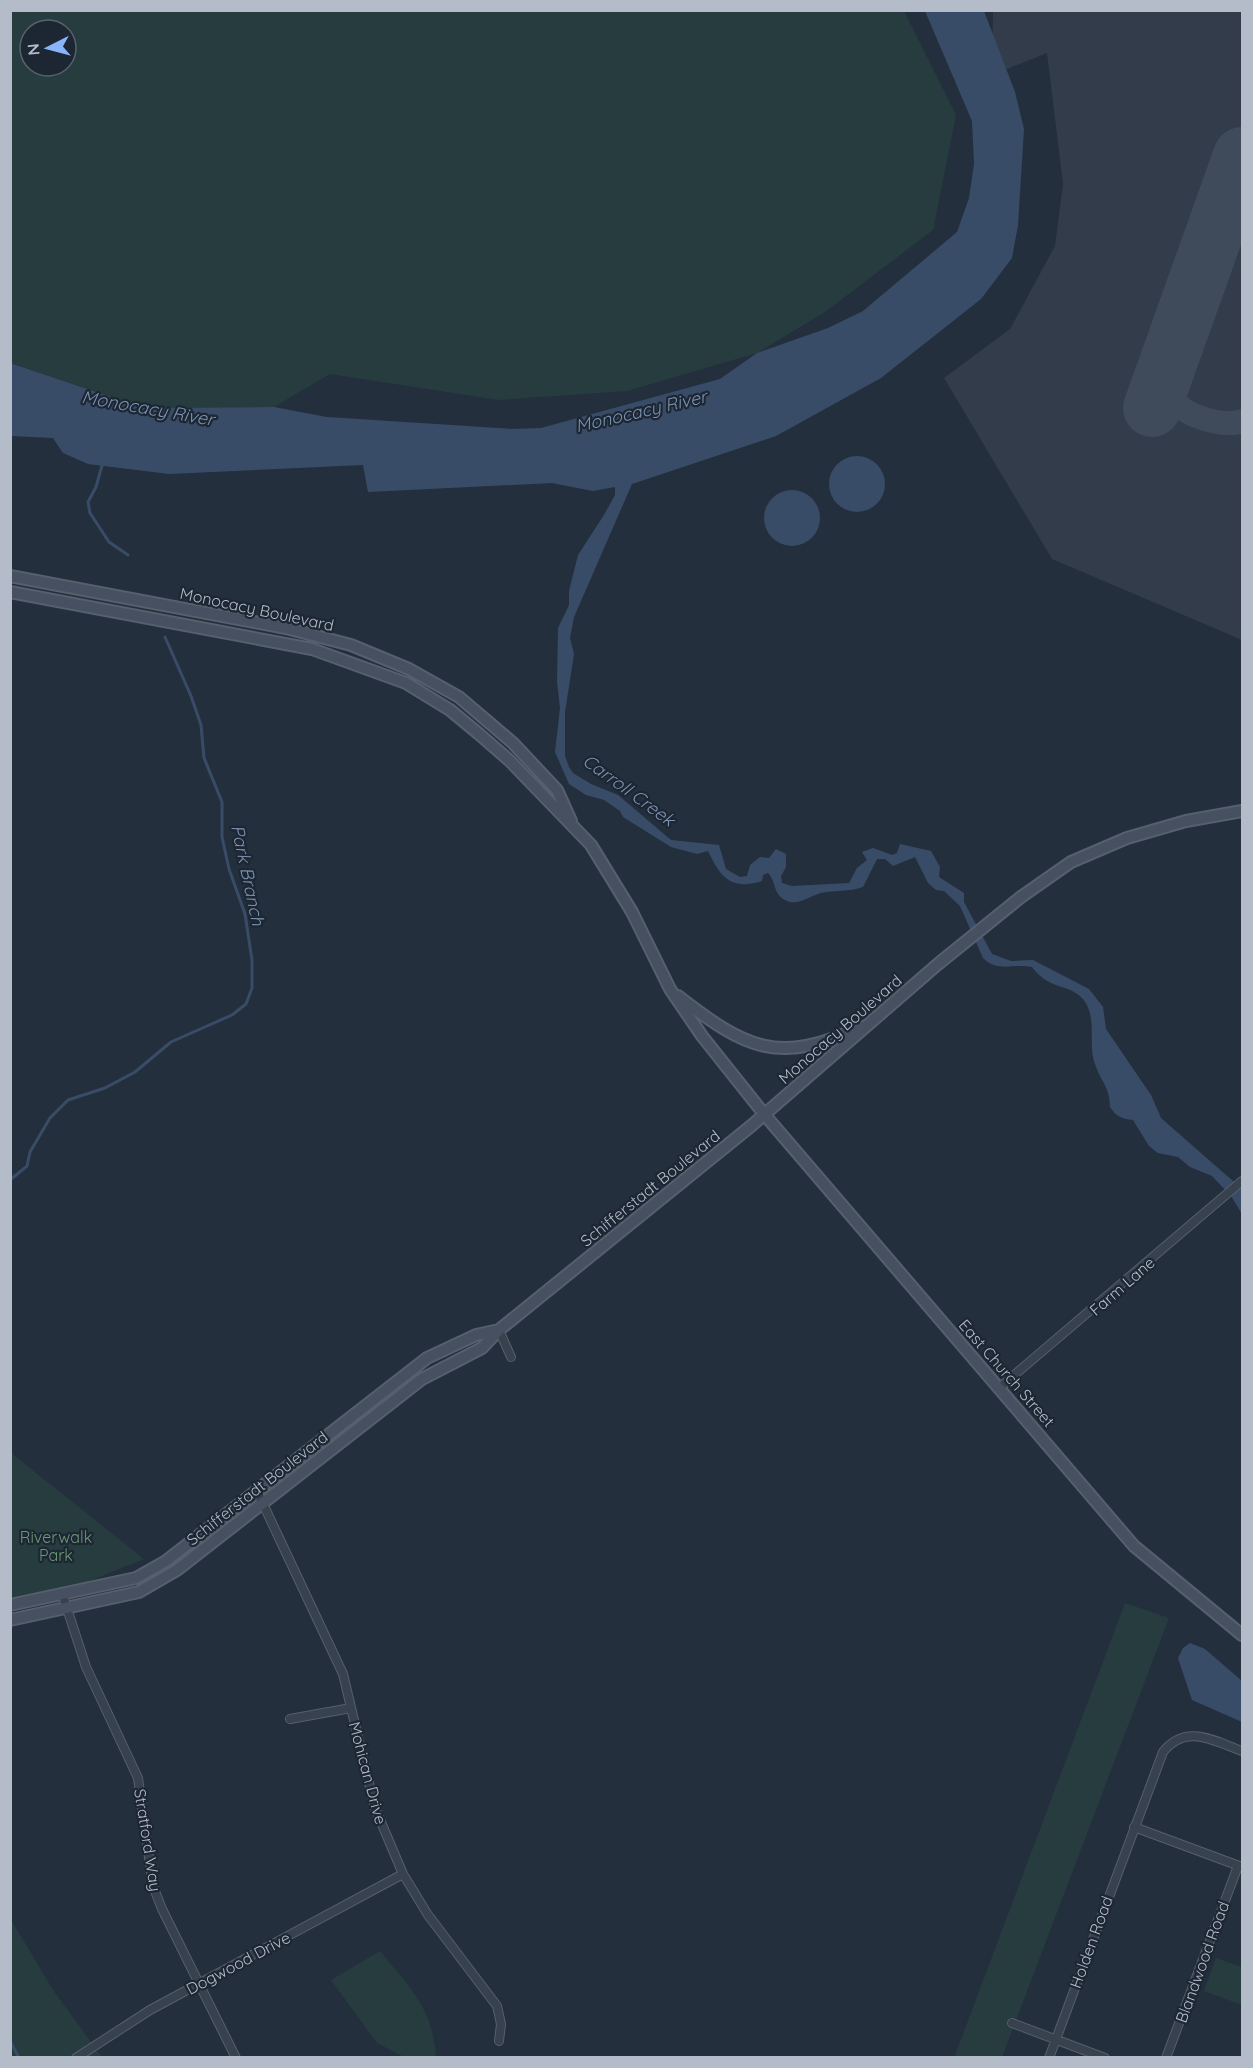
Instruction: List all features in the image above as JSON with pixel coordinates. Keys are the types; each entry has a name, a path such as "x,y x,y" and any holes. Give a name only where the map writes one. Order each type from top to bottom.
{"main road":[{"name":"Monocacy Boulevard","path":"10,576 286,628 351,645 409,669 459,697 513,743 557,790 572,824"},
{"name":"Monocacy Boulevard","path":"10,592 312,649 406,683 450,710 510,760 591,845 613,878 670,989 702,1036 764,1114 938,964 1021,897 1071,862 1127,838 1186,821 1242,812"},
{"path":"670,989 738,1038 767,1047 804,1047 871,1022"},
{"name":"Schifferstadt Boulevard","path":"10,1620 139,1592 177,1570 422,1379 482,1348 499,1330 764,1114"},
{"name":"East Church Street","path":"764,1114 1134,1546 1242,1635"},
{"name":"Schifferstadt Boulevard","path":"10,1605 136,1578 166,1561 427,1358 476,1335 499,1330"}],"street":[{"name":"Farm Lane","path":"999,1388 1242,1181"},
{"path":"499,1330 511,1357"},
{"name":"Mohican Drive","path":"256,1490 335,1653 375,1808 402,1874 428,1915 497,2007 501,2024 499,2041"},
{"name":"Stratford Way","path":"62,1593 86,1667 138,1778 153,1886 197,1985 236,2058"},
{"path":"290,1719 351,1708"},
{"name":"Holden Road","path":"1049,2058 1163,1752 1175,1740 1185,1735 1204,1737 1242,1751"},
{"path":"1134,1827 1240,1866"},
{"name":"Blandwood Road","path":"1166,2058 1240,1866"},
{"name":"Dogwood Drive","path":"76,2058 150,2010 402,1874"},
{"path":"1012,2023 1105,2058"}],"shaded area":[{"path":"993,11 1242,11 1242,640 1052,559 944,378 1010,329 1055,246 1063,184 1047,53 992,75"}],"green space":[{"path":"11,11 904,11 956,115 933,230 825,312 757,353 627,391 499,400 330,374 274,407 144,408 11,363"},
{"name":"Riverwalk Park","path":"11,1453 144,1559 30,1605 11,1610"},
{"path":"1125,1603 1169,1618 1002,2057 954,2058"},
{"path":"10,1918 53,1990 102,2057 11,2057"},
{"path":"380,1951 410,1988 425,2012 434,2040 436,2057 404,2057 377,2043 331,1980"},
{"path":"1216,1958 1242,1967 1242,2005 1204,1991"}],"water":[{"name":"Monocacy River","path":"925,11 984,11 1015,92 1024,129 1018,225 1012,258 981,299 881,378 776,436 632,484 574,617 570,638 574,654 565,712 565,756 573,773 591,784 618,795 671,840 719,845 726,869 740,877 747,876 750,865 760,857 769,858 776,849 786,854 786,867 781,876 782,883 792,886 849,883 857,868 867,860 862,852 873,848 892,855 897,853 900,844 931,851 940,867 939,877 964,893 964,902 992,954 1011,961 1033,960 1089,989 1103,1007 1106,1029 1151,1095 1161,1118 1242,1189 1242,1214 1231,1196 1212,1176 1190,1167 1178,1157 1158,1153 1149,1146 1133,1120 1125,1119 1112,1110 1107,1089 1093,1056 1090,1012 1081,997 1051,983 1032,967 994,965 983,958 960,906 944,891 936,890 928,883 915,857 893,866 885,859 877,859 863,887 821,893 798,902 790,902 778,894 768,873 763,875 762,881 751,884 734,882 722,874 708,851 697,854 671,847 623,817 620,811 604,800 586,795 569,784 555,752 560,708 557,682 558,628 569,605 569,591 578,555 615,495 615,487 593,491 552,483 368,492 363,465 169,474 88,464 63,453 53,438 11,436 10,363 144,408 274,407 327,417 512,429 541,428 720,379 757,353 828,328 863,311 957,232 969,198 974,164 972,121"},
{"path":"857,456 868,458 877,464 883,473 885,484 883,495 877,504 868,510 857,512 846,510 837,504 831,495 829,484 831,473 837,464 846,458"},
{"path":"787,490 797,490 812,498 818,507 820,518 818,529 812,538 797,546 787,546 776,541 769,534 764,523 764,513 769,502 776,495"},
{"path":"1190,1643 1205,1649 1242,1681 1242,1722 1192,1700 1178,1658 1183,1648"}],"waterway":[{"name":"Park Branch","path":"103,462 96,487 88,502 90,513 109,542 128,555"},
{"name":"Park Branch","path":"10,1180 27,1166 30,1152 50,1118 68,1100 105,1088 135,1072 171,1042 232,1015 246,1004 252,988 252,960 245,914 229,869 222,837 222,802 204,758 201,725 191,696 165,637"},
{"name":"Park Branch","path":"10,2041 19,2058"}],"taxiway":[{"path":"1164,376 1174,399 1189,412 1217,422 1242,421"}],"runway":[{"path":"1152,408 1242,156"}],"water label":[{"name":"Carroll Creek","path":"629,790"}]}
